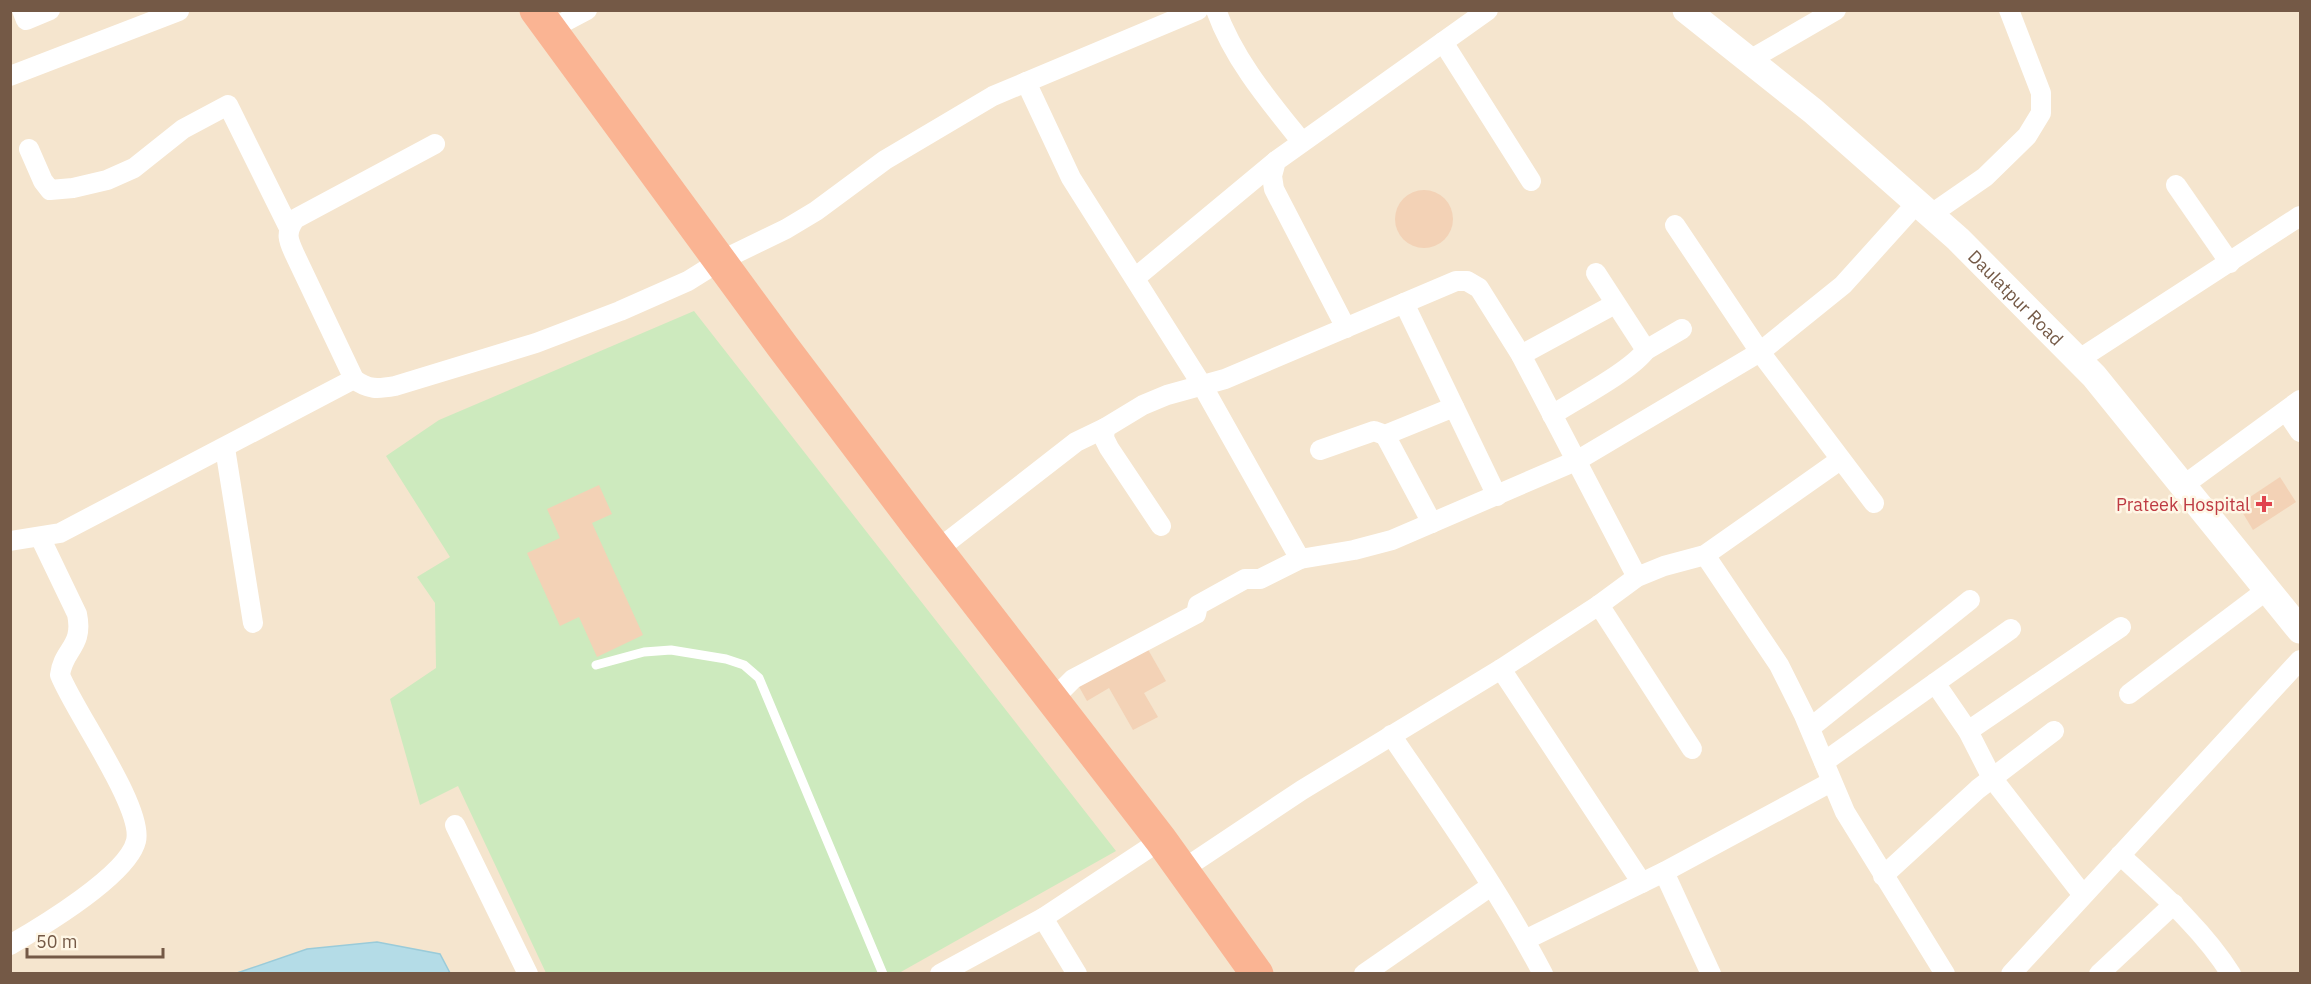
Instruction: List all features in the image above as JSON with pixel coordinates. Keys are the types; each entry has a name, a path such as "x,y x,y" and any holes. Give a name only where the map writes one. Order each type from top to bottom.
{"highway":[{"path":"543,20 936,550 1161,840 1257,974"}],"street":[{"path":"22,10 26,20 50,10"},
{"path":"543,20 587,10"},
{"path":"29,149 43,181 50,190 73,188 107,180 134,168 183,129 228,105 289,228 289,241 354,379 364,387 375,389 395,386 536,343 620,311 688,281 720,261 786,229 816,211 885,160 993,96 1198,10"},
{"path":"1216,10 1225,35 1244,65 1302,142"},
{"path":"1135,278 1276,161 1488,10"},
{"name":"Daulatpur Road","path":"1686,10 1813,111 1958,239 2094,376 2301,630"},
{"path":"1748,61 1836,10"},
{"path":"1052,700 1073,680 1196,614 1198,605 1245,579 1260,579 1300,559 1354,550 1392,540 1497,496 1578,460 1760,352 1843,285 1923,210 1985,177 2027,136 2040,113 2041,93 2009,10"},
{"path":"10,76 179,11"},
{"path":"1443,42 1531,181"},
{"path":"1026,82 1071,178 1202,385 1300,559"},
{"path":"289,228 295,219 435,144"},
{"path":"1276,161 1272,176 1274,189 1347,328"},
{"path":"2176,185 2230,263"},
{"path":"2078,360 2301,216"},
{"path":"1675,225 1760,352 1839,460 1874,503"},
{"path":"1596,273 1646,350"},
{"path":"936,550 1076,442 1159,398 1225,380 1456,281 1467,281 1479,288 1521,355 1578,460 1637,577"},
{"path":"1404,303 1497,496"},
{"path":"1521,355 1616,304"},
{"path":"1552,414 1626,368 1640,358 1646,350 1682,329"},
{"path":"10,541 60,533 354,379"},
{"path":"2184,485 2293,406 2301,432"},
{"path":"1320,450 1374,431 1385,435 1454,408"},
{"path":"1105,428 1104,438 1109,448 1161,526"},
{"path":"1385,435 1432,523"},
{"path":"225,448 254,623"},
{"path":"1182,870 1302,790 1501,669 1599,605 1637,577 1665,566 1705,555 1839,460"},
{"path":"10,945 62,914 103,882 130,854 136,841 137,829 126,798 60,675 61,664 76,644 80,627 77,614 40,537"},
{"path":"1705,555 1779,665 1845,812 1945,974"},
{"path":"2130,694 2268,589"},
{"path":"1809,728 1970,600"},
{"path":"1599,605 1692,749"},
{"path":"1968,731 2121,627"},
{"path":"1824,762 2011,629"},
{"path":"2011,974 2301,660"},
{"path":"1501,669 1642,883"},
{"path":"1935,683 1968,731 1992,778 2084,895"},
{"path":"1883,876 1956,808 2055,730"},
{"path":"1391,735 1491,886 1525,940 1543,974"},
{"path":"1525,940 1664,872 1831,782"},
{"path":"455,825 528,974"},
{"path":"940,974 1043,918 1161,840"},
{"path":"2121,855 2174,904 2221,957 2231,974"},
{"path":"1664,872 1711,974"},
{"path":"1364,974 1491,886"},
{"path":"2099,974 2120,966 2174,904"},
{"path":"1043,918 1077,974"}],"lane":[{"path":"596,665 644,652 671,650 726,659 744,665 759,678 883,974"}],"shaded area":[{"path":"11,11 2300,11 2300,973 11,973"}],"green space":[{"path":"694,311 1116,851 899,973 546,973 458,786 420,805 390,699 436,668 435,603 417,577 450,557 386,456 439,420"}],"water":[{"path":"377,942 440,954 450,973 237,973 307,949"}],"building":[{"path":"1424,190 1435,192 1448,203 1453,219 1451,230 1440,243 1424,248 1413,246 1400,235 1395,219 1397,208 1408,195"},
{"path":"2280,477 2296,502 2253,530 2238,505"},
{"path":"599,485 612,514 592,523 643,635 597,657 579,617 560,626 527,553 560,538 547,509"},
{"path":"1146,646 1166,681 1144,693 1158,717 1133,730 1109,688 1087,701 1078,685"}],"place":[{"name":"Prateek Hospital","path":"2264,504"}]}
